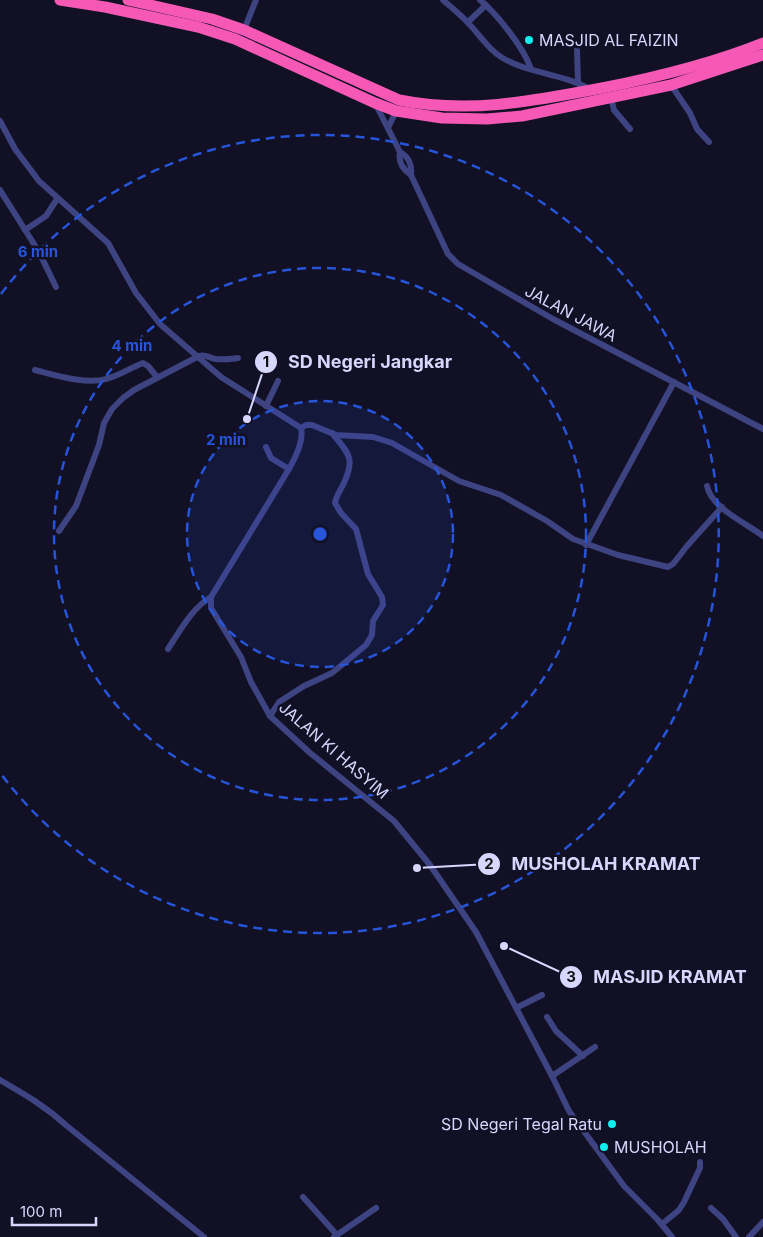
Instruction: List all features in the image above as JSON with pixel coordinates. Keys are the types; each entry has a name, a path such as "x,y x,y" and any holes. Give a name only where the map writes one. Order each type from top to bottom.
{"highway":[{"path":"60,0 105,7 198,27 235,39 396,111 521,103 678,71 738,53 763,43"},
{"path":"128,0 158,3 244,30 442,118 487,119 522,116 671,86 763,55"}],"street":[{"path":"244,30 256,0"},
{"path":"443,0 468,22 497,54 513,64 578,82 591,90"},
{"path":"480,0 493,11 528,60 531,69"},
{"path":"154,19 158,3"},
{"path":"468,22 486,5"},
{"path":"577,50 578,82"},
{"path":"671,86 690,113 697,129 708,142"},
{"path":"611,98 614,110 630,129"},
{"name":"JALAN JAWA","path":"375,103 400,152 399,160 406,172 411,175 448,254 458,264 552,319 763,429"},
{"path":"388,128 396,111"},
{"path":"0,121 21,159 39,181 56,199 108,243 136,292 152,314 221,377 301,428"},
{"path":"0,190 39,252 56,287"},
{"path":"24,230 46,216 56,199"},
{"path":"59,531 76,506 99,445 104,423 117,403 128,393 199,356 205,355 223,360 238,358"},
{"path":"35,370 68,377 100,380 112,378 143,363 150,367 157,377"},
{"path":"266,406 278,381"},
{"path":"586,545 674,382"},
{"path":"301,428 306,424 312,424 341,436 373,437 392,443 459,481 501,495 547,521 562,533 586,545 618,555 670,566 722,507"},
{"path":"168,649 193,613 205,600 211,597 289,469 302,436 301,428"},
{"path":"270,716 279,702 304,686 332,673 366,645 372,635 373,621 383,605 382,597 368,574 356,529 341,513 336,503 336,499 348,476 351,460 332,433"},
{"path":"266,447 267,453 271,458 289,469"},
{"path":"707,486 711,496 722,507 763,536"},
{"name":"JALAN KI HASYIM","path":"211,597 211,608 241,657 270,716 309,752 401,828 458,904 476,932 569,1111 628,1191 662,1224 672,1237"},
{"path":"516,1008 542,994"},
{"path":"547,1016 556,1030 583,1056"},
{"path":"552,1076 595,1047"},
{"path":"0,1080 50,1111 204,1237"},
{"path":"662,1224 684,1202 700,1168 700,1162"},
{"path":"302,1197 336,1236 376,1208"},
{"path":"711,1208 736,1237"},
{"path":"749,1237 763,1222"}],"place":[{"name":"MASJID AL FAIZIN","path":"529,40"},
{"name":"SD Negeri Jangkar","path":"247,419"},
{"name":"MUSHOLAH KRAMAT","path":"417,868"},
{"name":"MASJID KRAMAT","path":"504,946"},
{"name":"SD Negeri Tegal Ratu","path":"612,1124"},
{"name":"MUSHOLAH","path":"604,1147"}]}
